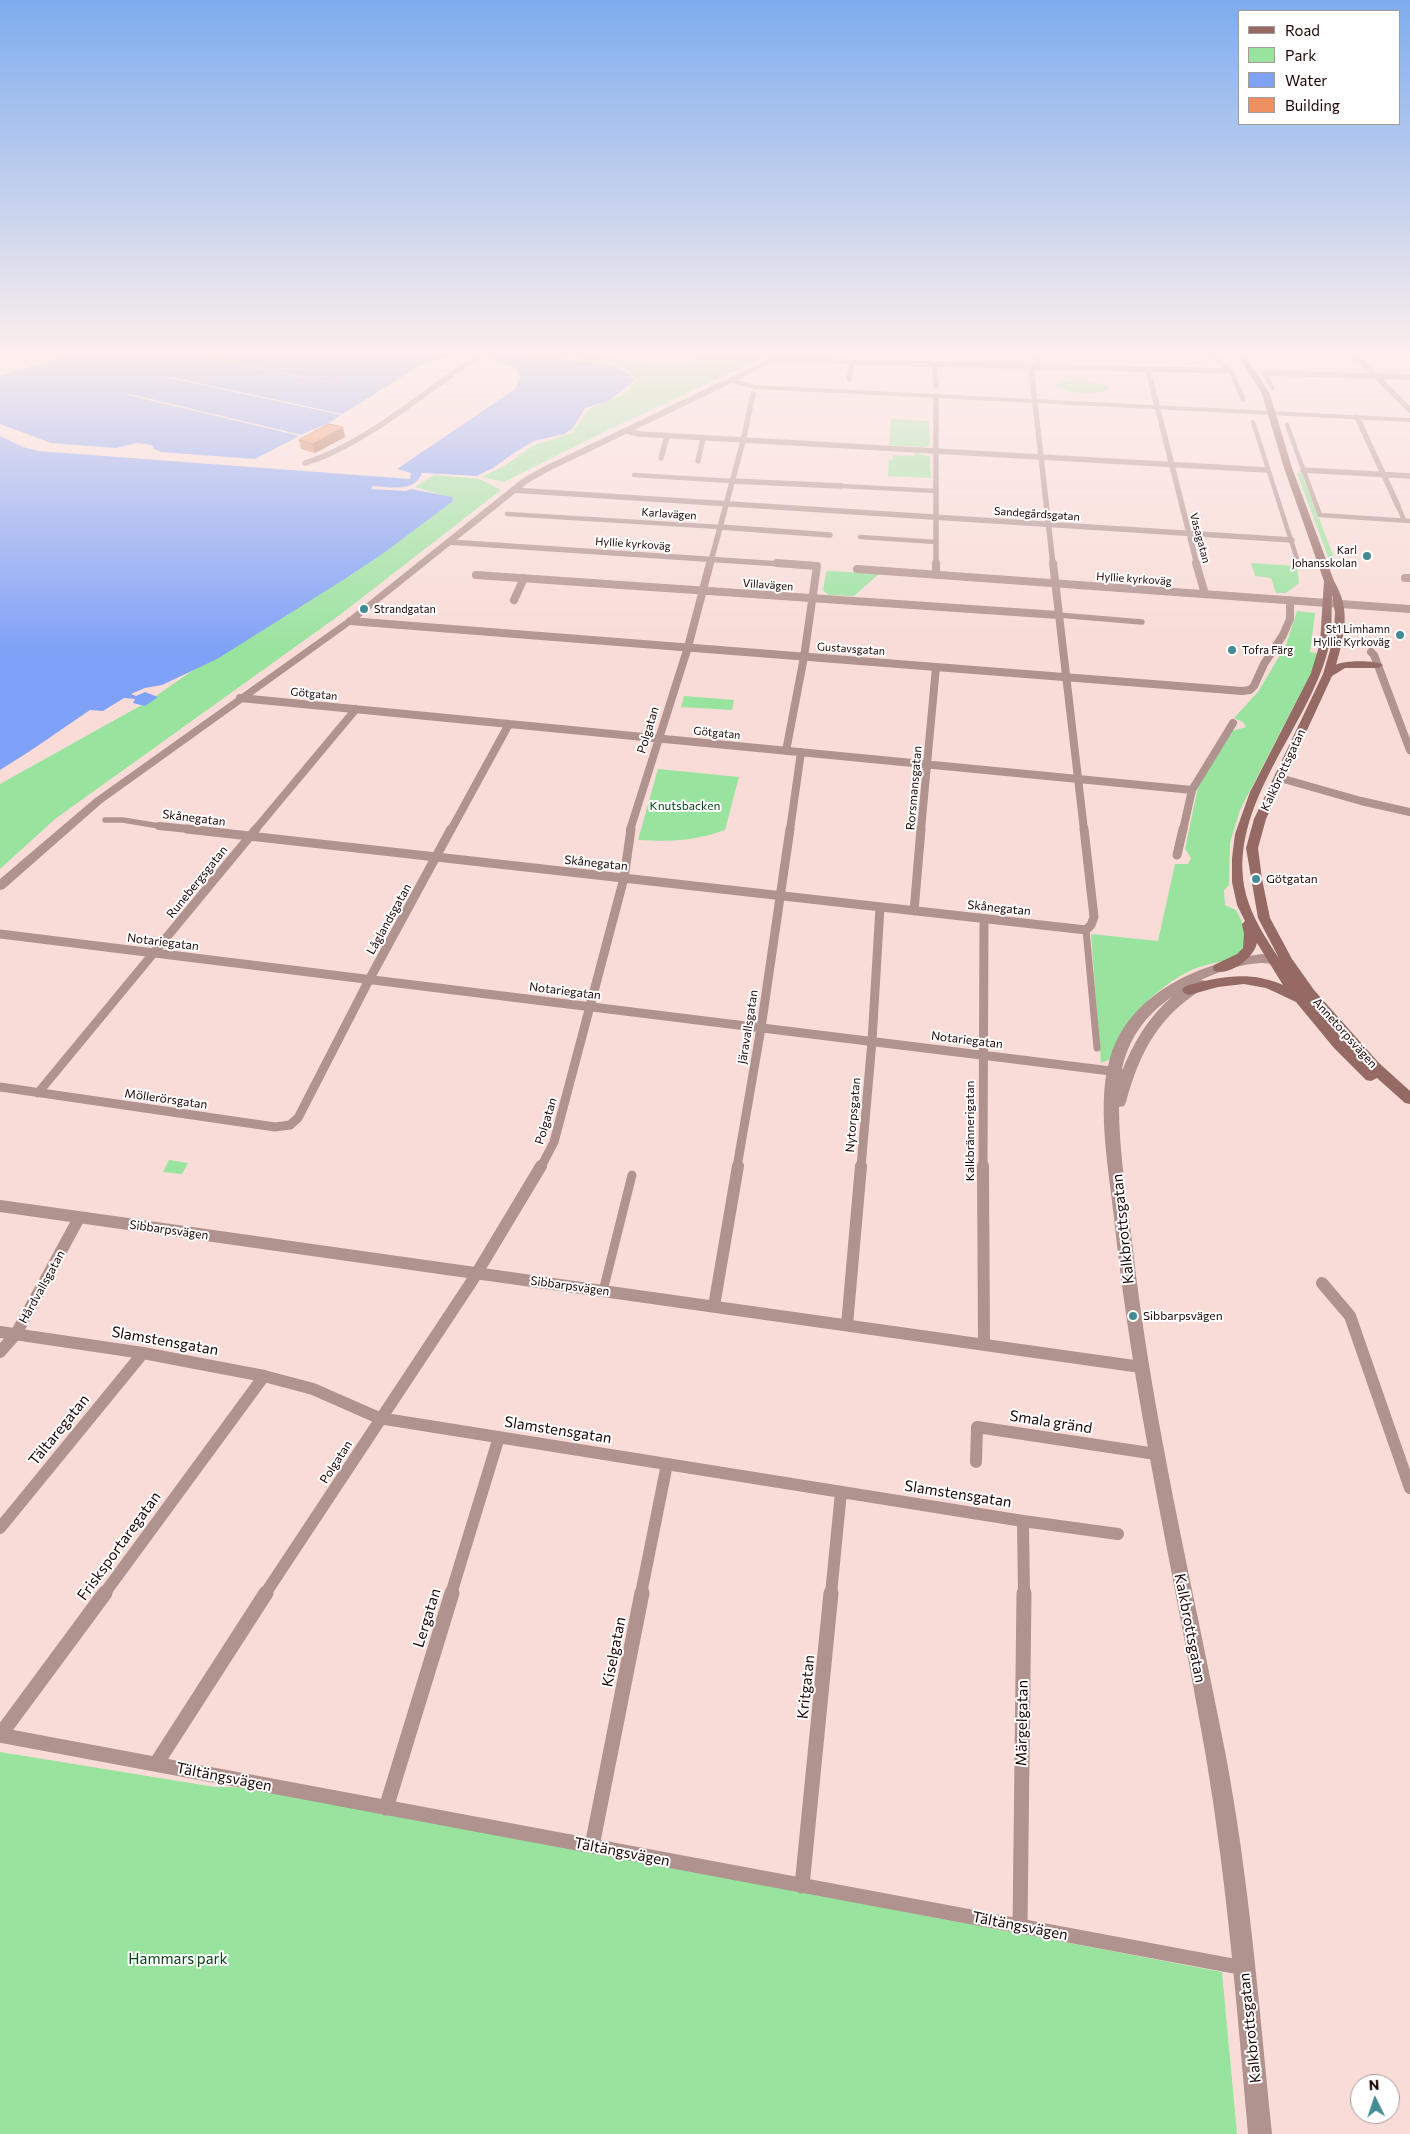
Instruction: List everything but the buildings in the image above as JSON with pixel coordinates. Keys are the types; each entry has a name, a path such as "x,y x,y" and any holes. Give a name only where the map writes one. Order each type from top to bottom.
{"main road":[{"name":"Kalkbrottsgatan","path":"1279,962 1264,918 1252,848 1260,819 1328,674 1338,640 1339,604 1338,596 1329,581 1284,454"},
{"name":"Kalkbrottsgatan","path":"1329,581 1326,595 1328,630 1319,664 1312,683 1259,786 1240,835 1237,860 1243,904 1307,1010 1342,1050 1410,1108"},
{"path":"1328,674 1343,665 1378,665"},
{"path":"1219,968 1238,960 1250,950 1253,942 1243,904"},
{"name":"Annetorpsvägen","path":"1279,962 1374,1067 1410,1099"},
{"path":"1189,990 1227,980 1256,980 1282,990 1307,1010"}],"street":[{"path":"305,462 322,458 330,454"},
{"path":"0,886 98,800 350,621 512,490 546,468 577,454"},
{"path":"661,458 662,454"},
{"path":"698,461 700,454"},
{"name":"Polgatan","path":"156,1764 476,1273 539,1172 554,1142 624,878 630,832 658,738 688,648 740,454"},
{"path":"936,574 937,454"},
{"path":"965,454 1267,470"},
{"path":"1041,454 1094,917 1091,926 1086,930 1097,1048"},
{"name":"Vasagatan","path":"1168,454 1205,594"},
{"path":"1262,454 1299,565"},
{"path":"1297,454 1320,516 1407,521"},
{"path":"1373,454 1407,521"},
{"path":"1303,470 1410,476"},
{"path":"634,475 936,491"},
{"name":"Sandegårdsgatan","path":"512,490 1292,540"},
{"name":"Karlavägen","path":"507,514 830,535"},
{"path":"860,537 936,542"},
{"name":"Hyllie kyrkoväg","path":"448,542 817,566 814,598"},
{"name":"Hyllie kyrkoväg","path":"857,569 1410,609"},
{"name":"Villavägen","path":"476,575 1142,622"},
{"path":"514,600 524,578"},
{"path":"786,751 814,598"},
{"name":"Gustavsgatan","path":"350,621 1248,690 1254,687 1265,663 1282,640 1292,608 1290,601"},
{"path":"1371,652 1406,732 1410,750"},
{"name":"Rorsmansgatan","path":"914,911 936,667"},
{"name":"Götgatan","path":"240,698 1192,790"},
{"name":"Runebergsgatan","path":"38,1093 356,709"},
{"path":"1177,855 1192,790 1232,723"},
{"name":"Låglandsgatan","path":"290,1125 298,1118 369,980 509,724"},
{"name":"Järavallsgatan","path":"714,1306 760,1028 800,752"},
{"path":"1280,778 1361,801 1410,812"},
{"name":"Skånegatan","path":"105,820 123,820 159,826 1086,930"},
{"name":"Nytorpsgatan","path":"847,1325 872,1041 880,907"},
{"name":"Kalkbrännerigatan","path":"984,919 982,1055 984,1344"},
{"name":"Notariegatan","path":"0,934 1121,1072"},
{"name":"Kalkbrottsgatan","path":"1121,1072 1118,1054 1131,1028 1144,1011 1180,984 1219,968 1279,962"},
{"name":"Kalkbrottsgatan","path":"1260,2134 1232,1861 1216,1757 1156,1454 1141,1367 1128,1280 1112,1104 1121,1072 1148,1031 1166,1009 1189,990 1226,974 1279,962"},
{"name":"Möllerörsgatan","path":"0,1087 275,1127 290,1125"},
{"path":"604,1290 632,1175"},
{"name":"Sibbarpsvägen","path":"0,1206 1141,1367"},
{"name":"Hårdvallsgatan","path":"0,1352 16,1334 80,1218"},
{"path":"1322,1282 1350,1316 1410,1488"},
{"name":"Slamstensgatan","path":"0,1332 143,1352 264,1376 313,1389 380,1418 1023,1521 1118,1534"},
{"name":"Tältaregatan","path":"0,1528 143,1352"},
{"name":"Frisksportaregatan","path":"0,1735 264,1376"},
{"name":"Smala gränd","path":"976,1462 977,1427 1156,1454"},
{"name":"Lergatan","path":"386,1808 499,1437"},
{"name":"Kiselgatan","path":"592,1846 667,1464"},
{"name":"Kritgatan","path":"802,1886 841,1492"},
{"name":"Märgelgatan","path":"1020,1926 1024,1619 1023,1521"},
{"name":"Tältängsvägen","path":"0,1735 1244,1968"}],"green space":[{"path":"522,454 561,454 504,482 482,477 504,466"},
{"path":"915,454 918,454 930,456 931,478 888,476 889,460 893,460 893,455 915,456"},
{"path":"1297,473 1302,473 1336,563 1330,563"},
{"path":"434,475 479,479 501,490 341,614 55,819 0,869 0,784 149,701 442,495 415,487"},
{"path":"1251,563 1297,566 1299,583 1286,593 1276,593 1271,578 1255,576"},
{"path":"826,572 879,574 854,596 828,595 823,590"},
{"path":"1297,611 1315,613 1310,652 1317,653 1313,669 1240,810 1230,843 1229,885 1224,890 1225,905 1236,910 1245,929 1246,944 1233,957 1194,969 1163,987 1145,1003 1122,1031 1110,1059 1101,1063 1091,934 1158,941 1175,864 1188,864 1191,858 1185,849 1198,787 1232,731 1246,727 1243,722 1234,718 1258,692 1286,645"},
{"path":"684,696 734,700 732,710 681,707"},
{"name":"Knutsbacken","path":"658,769 739,777 725,830 682,840 638,840"},
{"path":"169,1160 188,1163 182,1174 163,1172"},
{"name":"Hammars park","path":"0,1752 215,1787 234,1787 280,1793 1222,1972 1237,2134 0,2134"}],"water":[{"path":"0,454 72,454 410,479 411,473 397,469 420,454 513,454 493,468 477,476 422,473 414,484 408,486 394,488 373,486 371,489 406,491 411,489 452,497 453,501 381,555 217,659 162,685 145,688 131,694 136,696 145,692 158,697 145,706 133,703 135,699 124,698 103,711 90,710 0,770"},
{"path":"182,454 265,454 255,459"}],"place":[{"name":"Karl Johansskolan","path":"1367,556"},
{"name":"Strandgatan","path":"364,609"},
{"name":"St1 Limhamn Hyllie Kyrkoväg","path":"1400,635"},
{"name":"Tofra Färg","path":"1232,650"},
{"name":"Götgatan","path":"1256,879"},
{"name":"Sibbarpsvägen","path":"1133,1316"}]}
